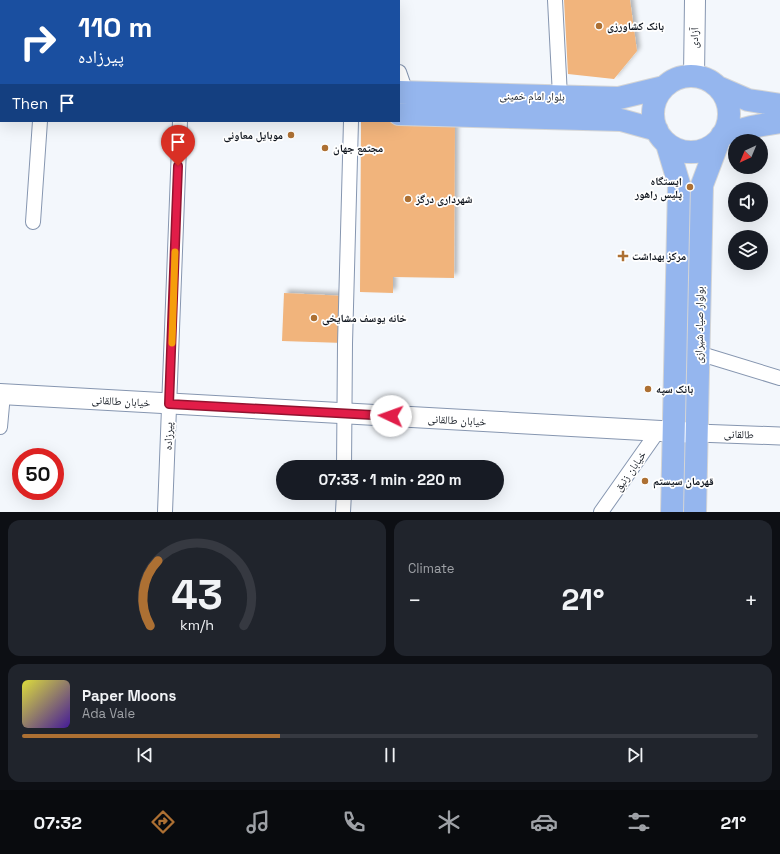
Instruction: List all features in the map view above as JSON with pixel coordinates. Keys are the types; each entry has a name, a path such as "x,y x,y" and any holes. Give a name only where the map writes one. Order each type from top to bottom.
{"main road":[{"name":"آزادی","path":"694,76 695,0"},
{"path":"780,105 748,100 718,87 706,79 694,76 677,79 664,87 656,99 653,113 662,137 676,149 691,152 706,149 720,138 751,127 780,122"},
{"name":"بلوار امام خمینی","path":"403,92 619,98 664,87"},
{"path":"718,87 726,99 729,114 726,128 720,138"},
{"name":"بلوار امام خمینی","path":"400,114 620,120 662,137"},
{"name":"بولوار صیاد شیرازی","path":"662,137 679,184 666,431 672,512"},
{"name":"بولوار صیاد شیرازی","path":"696,512 702,185 720,138"},
{"name":"خیابان طالقانی","path":"2,394 697,433"}],"street":[{"path":"555,0 560,96"},
{"path":"400,77 403,92"},
{"path":"33,222 40,122"},
{"name":"پیرزاده","path":"165,512 180,122"},
{"path":"344,460 345,344 351,122"},
{"path":"698,353 780,378"},
{"path":"0,427 2,394"},
{"name":"خیابان زنبق","path":"601,512 666,431"},
{"name":"طالقانی","path":"697,433 780,436"},
{"path":"343,512 344,500"}],"building":[{"name":"بانک کشاورزی","path":"564,0 630,0 637,51 614,79 568,74"},
{"name":"شهرداری درگز","path":"455,118 454,278 393,277 393,293 360,292 361,122 400,122 400,120"},
{"name":"خانه یوسف مشایخی","path":"284,293 346,296 344,343 282,341"}],"slow traffic":[{"path":"172,343 175,252"}],"place":[{"name":"بانک کشاورزی","path":"599,26"},
{"name":"موبایل معاونی","path":"291,135"},
{"name":"مجتمع جهان","path":"325,148"},
{"name":"ایستگاه پلیس راهور","path":"690,187"},
{"name":"شهرداری درگز","path":"408,199"},
{"name":"مرکز بهداشت","path":"623,256"},
{"name":"خانه یوسف مشایخی","path":"314,318"},
{"name":"بانک سپه","path":"648,389"},
{"name":"قهرمان سیستم","path":"645,481"}],"route":[{"path":"178,166 169,404 391,416"}]}
